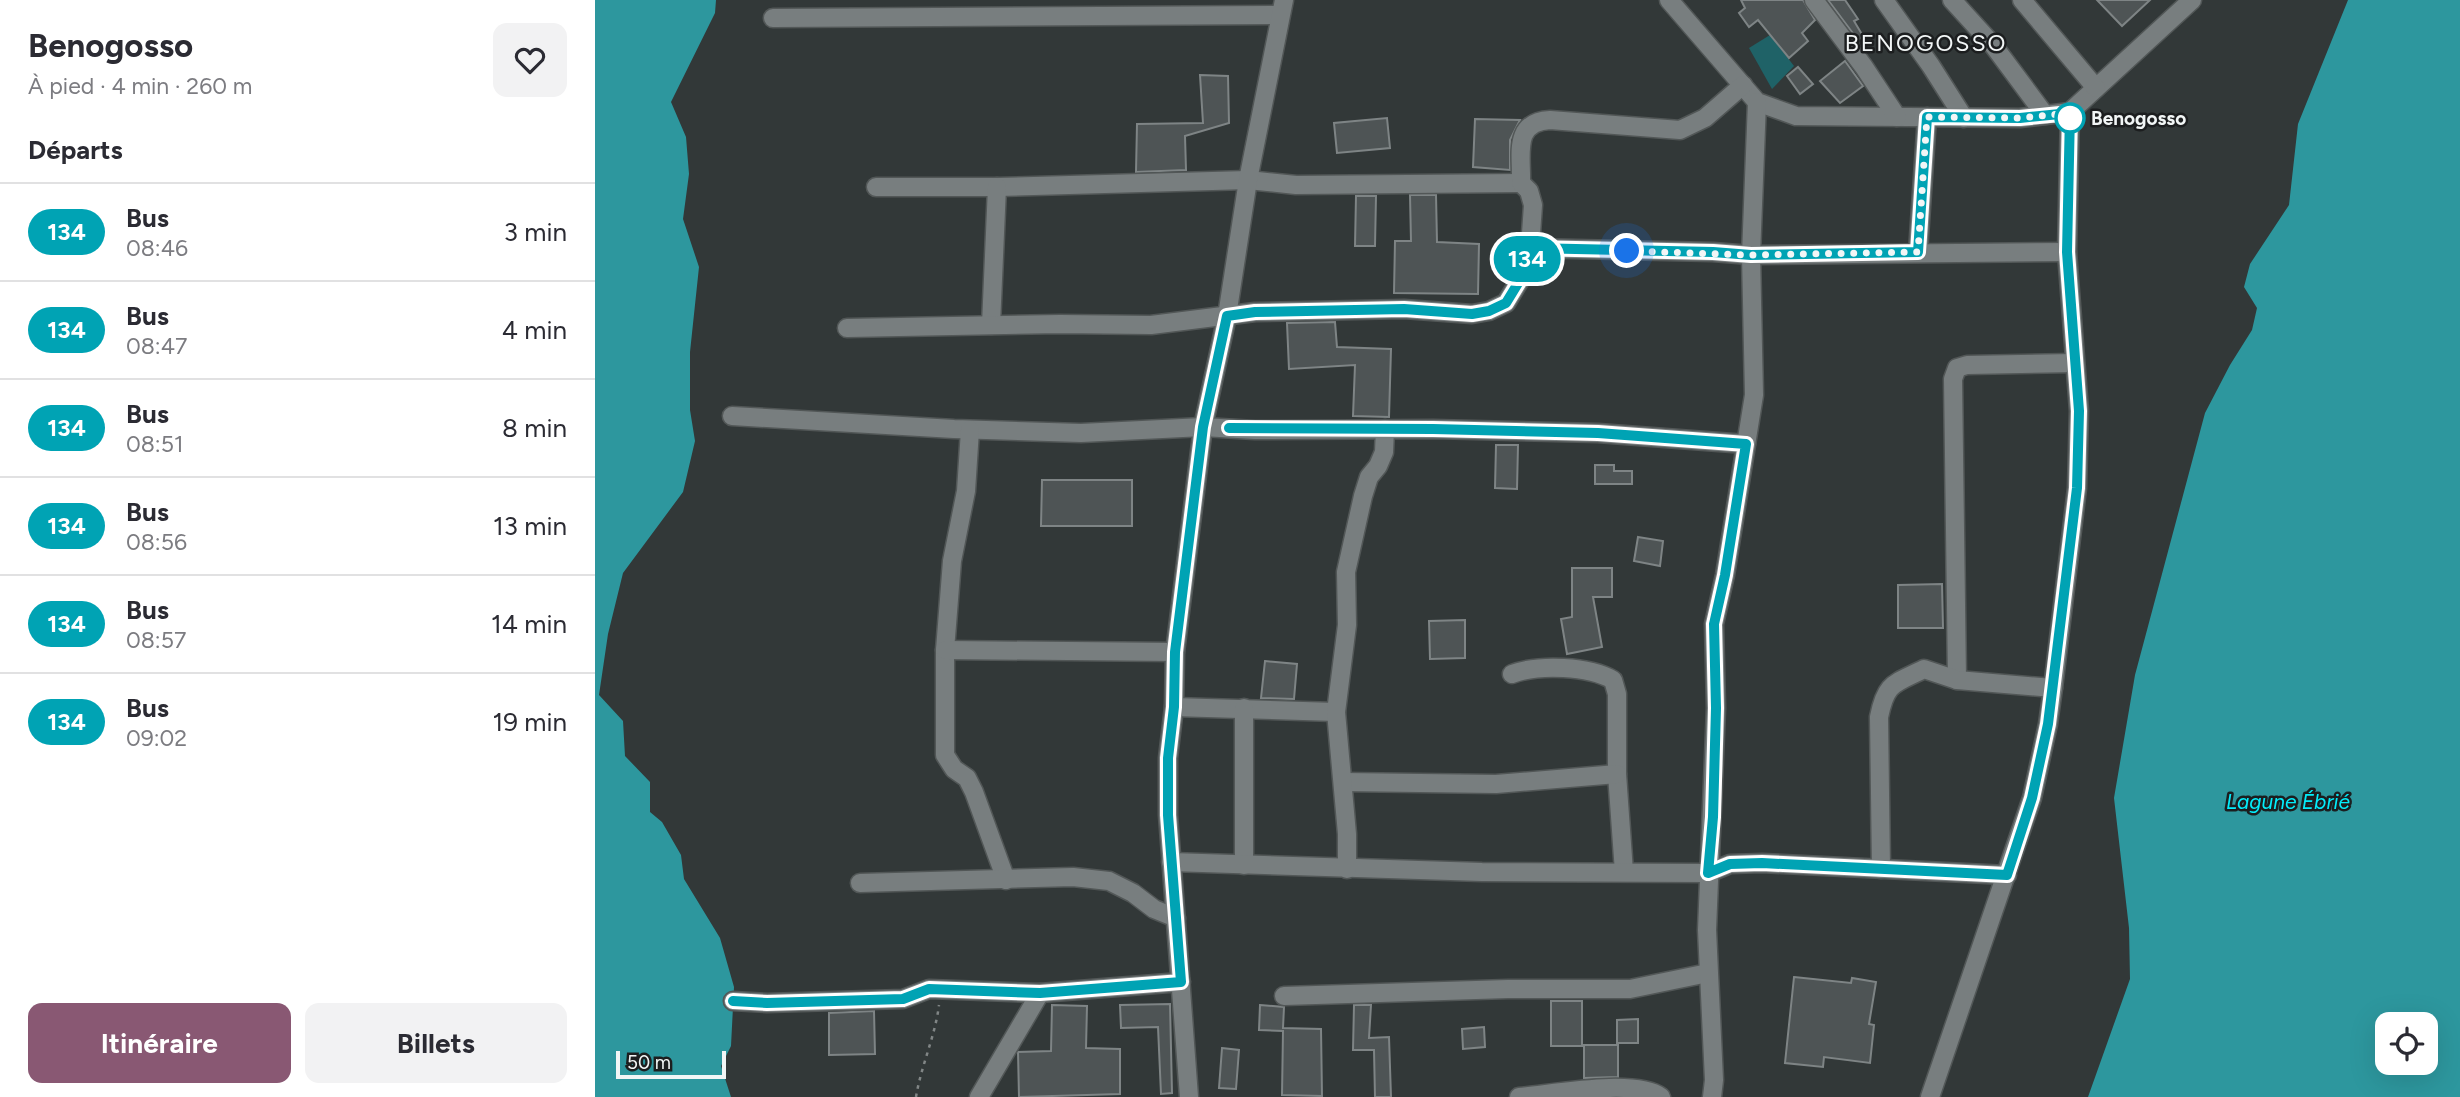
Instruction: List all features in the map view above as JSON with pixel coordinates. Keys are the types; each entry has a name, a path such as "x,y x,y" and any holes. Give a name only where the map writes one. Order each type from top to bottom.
{"street":[{"path":"1669,0 1757,102 1796,116 1964,118 2020,118 2070,113 2192,0"},
{"path":"1814,0 1864,66 1897,117"},
{"path":"1884,0 1964,118"},
{"path":"1952,0 1993,45 2045,116"},
{"path":"2022,0 2097,88"},
{"path":"773,18 1030,8 1282,8 1248,180 1227,316 1203,427 1175,652 1174,707 1168,758 1171,862 1189,1097"},
{"path":"1521,183 1523,133 1528,125 1538,121 1680,130 1705,118 1743,85"},
{"path":"1712,1097 1708,873 1713,817 1716,708 1714,624 1725,575 1754,395 1751,255 1757,102"},
{"path":"1930,1097 2032,798 2048,724 2077,488 2079,411 2067,252 2070,113"},
{"path":"1918,252 1927,117"},
{"path":"847,328 1151,325 1255,312 1404,309 1472,314 1489,311 1506,303 1520,280 1530,248 1533,205 1529,191 1521,183 1296,186 1248,180 997,187 876,187"},
{"path":"991,325 997,187"},
{"path":"1530,248 1751,255 2067,252"},
{"path":"1957,680 1952,379 1957,368 1967,365 2074,363"},
{"path":"732,416 1081,433 1203,427 1255,430 1385,429 1598,433 1746,444"},
{"path":"970,429 966,491 952,562 945,650 945,755 954,769 967,778 974,792 1006,880"},
{"path":"1347,869 1347,834 1336,712 1347,625 1346,572 1369,477 1384,452 1385,429"},
{"path":"945,650 1175,652"},
{"path":"1512,674 1523,670 1577,669 1600,672 1613,680 1617,694 1617,774 1623,872"},
{"path":"1881,869 1879,717 1883,696 1892,685 1924,669 1957,680 2053,688"},
{"path":"1174,707 1336,712"},
{"path":"1244,708 1244,865"},
{"path":"1343,782 1496,784 1617,774"},
{"path":"1171,862 1482,872 1708,873 1730,864 1762,863 2007,875"},
{"path":"860,883 1073,877 1109,881 1133,893 1154,909 1176,918"},
{"path":"1284,996 1508,989 1630,989 1708,973"},
{"path":"733,1001 767,1003 903,999 929,989 1040,993 1181,982"},
{"path":"979,1097 1040,993"},
{"path":"1519,1097 1614,1087 1654,1091 1661,1097"}],"path":[{"path":"916,1097 920,1074 930,1052 939,1005"}],"shaded area":[{"path":"1770,35 1794,66 1772,89 1749,48"}],"water":[{"path":"595,0 716,0 715,13 671,102 686,137 689,174 683,219 699,267 690,352 690,410 695,441 683,492 623,573 608,634 599,695 623,721 625,756 650,782 650,812 662,822 681,855 684,879 720,938 734,987 731,1046 721,1066 731,1097 595,1097"},
{"name":"Lagune Ébrié","path":"2348,0 2460,0 2460,1097 2088,1097 2130,979 2129,928 2114,798 2135,675 2205,413 2252,330 2257,308 2244,287 2250,264 2289,205 2298,124"}],"building":[{"path":"1741,0 1803,0 1815,20 1802,33 1808,41 1789,58 1758,20 1749,27 1739,13 1745,8"},
{"path":"1828,0 1845,0 1858,19 1854,21 1863,36 1858,40"},
{"path":"2097,0 2150,0 2122,26"},
{"path":"1845,61 1863,86 1840,103 1820,81"},
{"path":"1798,67 1813,84 1800,94 1787,76"},
{"path":"1200,75 1228,76 1229,123 1185,136 1186,170 1136,172 1137,124 1203,123"},
{"path":"1387,118 1390,148 1337,153 1334,123"},
{"path":"1475,119 1520,120 1510,140 1510,170 1473,167"},
{"path":"1410,195 1436,195 1437,242 1479,244 1478,294 1394,293 1395,241 1411,241"},
{"path":"1356,196 1376,196 1375,246 1355,246"},
{"path":"1335,322 1337,347 1391,349 1389,417 1353,416 1355,365 1289,369 1287,323"},
{"path":"1496,445 1518,445 1517,489 1495,488"},
{"path":"1595,465 1614,465 1614,471 1632,471 1632,484 1595,484"},
{"path":"1042,480 1132,480 1132,526 1041,526"},
{"path":"1638,537 1663,541 1660,566 1634,561"},
{"path":"1572,568 1612,568 1612,597 1593,597 1602,647 1567,654 1561,619 1572,617"},
{"path":"1942,584 1943,628 1898,628 1898,585"},
{"path":"1465,620 1465,658 1430,659 1429,621"},
{"path":"1265,661 1297,664 1294,699 1261,698"},
{"path":"1794,977 1851,983 1852,978 1876,982 1869,1024 1874,1025 1870,1063 1824,1057 1823,1067 1785,1063"},
{"path":"1551,1001 1582,1001 1582,1046 1551,1046"},
{"path":"1170,1004 1172,1093 1161,1094 1158,1027 1121,1028 1120,1005"},
{"path":"1052,1005 1087,1006 1086,1048 1120,1049 1120,1094 1019,1097 1018,1052 1051,1051"},
{"path":"1260,1005 1284,1007 1283,1028 1321,1029 1322,1096 1282,1095 1283,1031 1259,1030"},
{"path":"1354,1005 1371,1005 1369,1038 1389,1037 1391,1097 1375,1097 1374,1050 1353,1050"},
{"path":"874,1011 875,1054 829,1055 829,1013"},
{"path":"1638,1019 1638,1043 1617,1043 1617,1020"},
{"path":"1484,1027 1485,1047 1463,1049 1462,1029"},
{"path":"1584,1045 1618,1045 1618,1077 1584,1078"},
{"path":"1222,1048 1239,1050 1236,1089 1219,1088"}],"bus line":[{"name":"134","path":"733,1001 767,1003 903,999 929,989 1040,993 1181,982 1168,815 1168,758 1174,707 1175,652 1203,427 1227,316 1255,312 1404,309 1472,314 1489,311 1506,303 1520,280 1530,248 1751,255 1918,252 1927,117 2020,118 2070,113 2067,252 2079,411 2077,488 2048,724 2032,798 2007,875 1762,863 1730,864 1708,873 1713,817 1716,708 1714,624 1725,575 1746,444 1598,433 1229,428"}],"place":[{"name":"Benogosso","path":"2070,118"}],"district":[{"name":"BENOGOSSO","path":"1926,43"}],"route":[{"path":"1627,251 1751,255 1918,252 1927,117 2020,118 2070,113 2070,118"}]}
